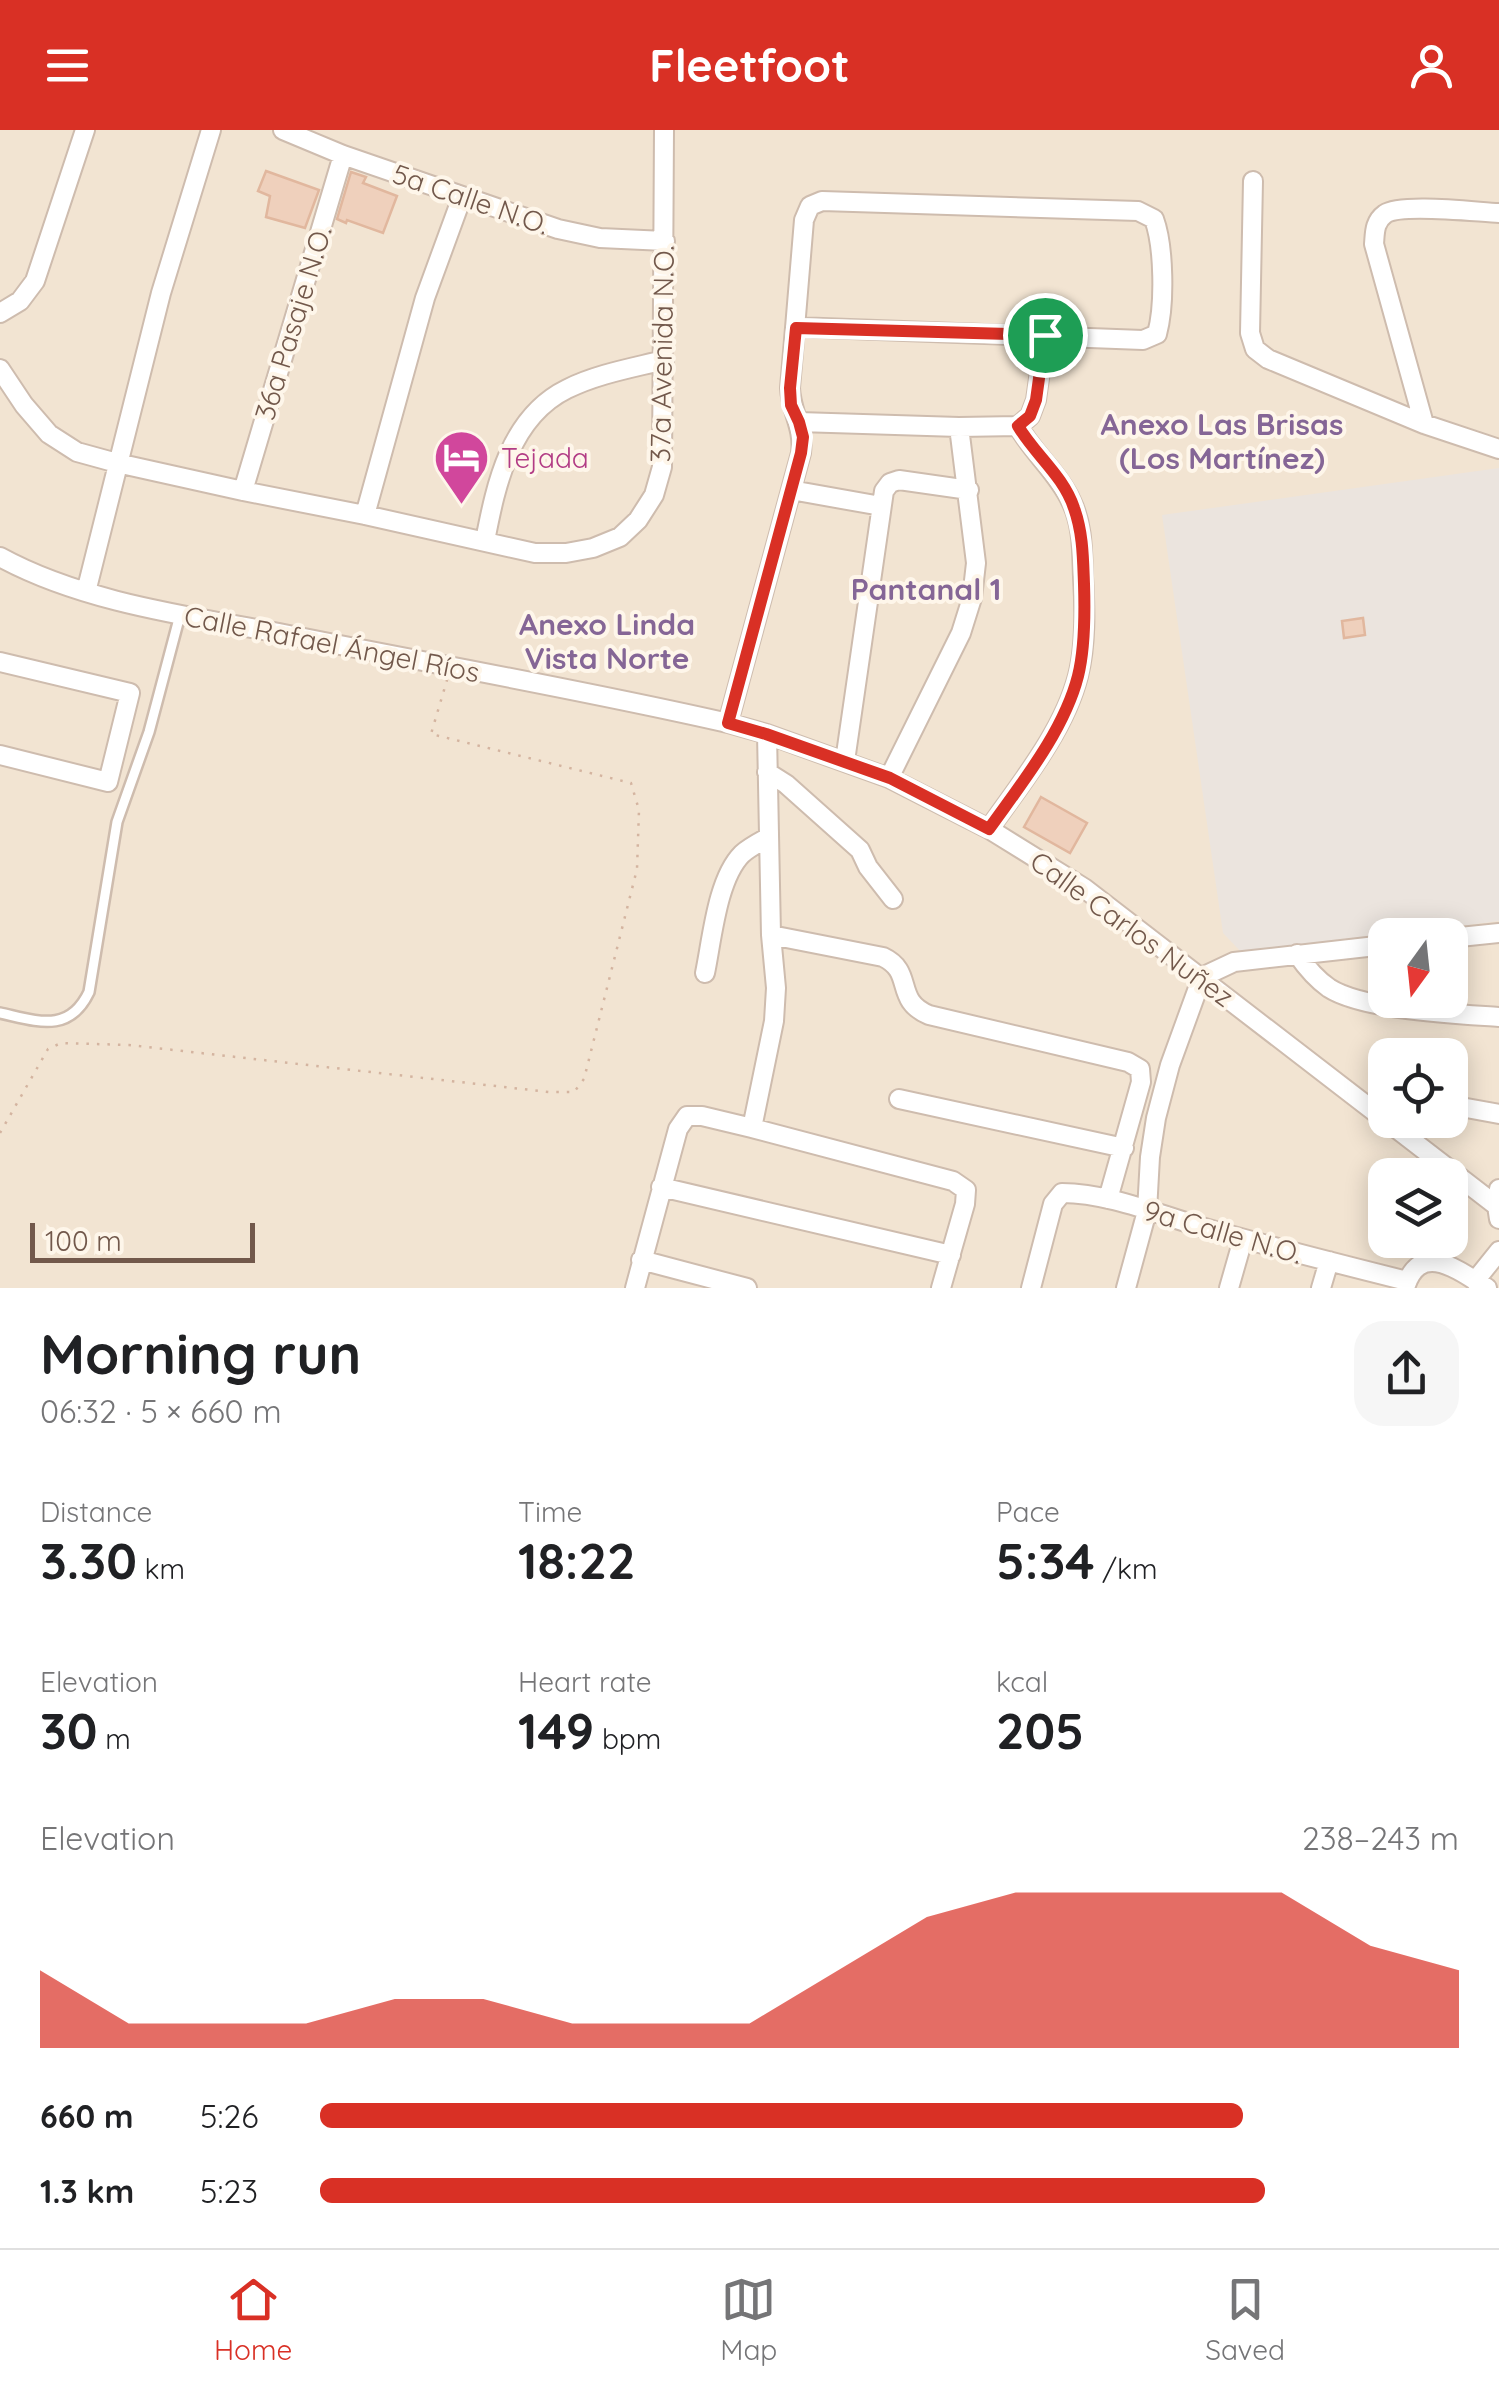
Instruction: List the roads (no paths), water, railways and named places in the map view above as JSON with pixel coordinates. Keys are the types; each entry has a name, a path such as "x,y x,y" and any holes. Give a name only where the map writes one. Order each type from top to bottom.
{"street":[{"path":"0,313 20,301 35,281 85,130"},
{"path":"86,592 161,293 211,130"},
{"name":"5a Calle N.O.","path":"283,130 343,155 572,232 600,238 665,241"},
{"name":"37a Avenida N.O.","path":"0,369 49,434 77,452 243,492 535,552 566,553 593,548 620,537 638,520 654,495 662,467 664,130"},
{"name":"36a Pasaje N.O.","path":"243,492 343,155"},
{"path":"1253,181 1250,333 1255,350 1268,359 1424,424 1499,449"},
{"path":"365,515 425,298 462,197"},
{"path":"728,723 801,453 803,437 791,405 790,388 804,220 810,206 822,201 1138,211 1154,218 1160,235 1161,317 1156,334 1143,340 796,328"},
{"path":"1424,424 1374,244 1376,225 1386,213 1408,208 1499,213"},
{"path":"799,422 1018,426 1030,416 1036,400 1045,335"},
{"path":"484,541 507,457 541,405 567,389 605,374 664,360"},
{"path":"989,829 1038,760 1072,696 1079,673 1085,610 1082,537 1074,506 1059,478 1018,426"},
{"path":"890,778 961,633 972,598 976,564 960,427"},
{"path":"845,760 884,491 899,480 969,490"},
{"path":"791,490 881,506"},
{"name":"Calle Rafael Ángel Ríos","path":"0,557 41,578 180,614 670,710"},
{"path":"0,662 130,693 108,782 0,756"},
{"name":"Calle Carlos Nuñez","path":"670,710 728,723 845,760 890,778 989,829 1084,888 1498,1204"},
{"path":"752,1128 774,1021 776,988 770,935 766,734"},
{"path":"767,772 786,784 860,850 893,899"},
{"path":"705,973 731,870 742,854 769,837"},
{"path":"1468,936 1499,933"},
{"path":"770,935 894,963 901,972 910,1004 929,1016 1128,1062 1140,1069 1141,1082 1108,1199"},
{"path":"1126,1288 1147,1211 1156,1118 1170,1064 1202,978 1234,962 1368,947"},
{"path":"1297,954 1331,990 1354,998 1445,1013 1499,1017"},
{"path":"900,1099 1124,1148"},
{"path":"1364,1104 1368,1103"},
{"path":"1468,1108 1499,1114"},
{"path":"634,1288 678,1129 687,1116 702,1116 953,1181 966,1190 941,1288"},
{"path":"661,1187 951,1255"},
{"name":"9a Calle N.O.","path":"1030,1288 1053,1204 1062,1193 1108,1199 1406,1284 1416,1266 1426,1261 1444,1264 1481,1284"},
{"path":"1229,1288 1243,1239"},
{"path":"1481,1284 1499,1251"},
{"path":"642,1260 747,1288"},
{"path":"1322,1288 1329,1261"}],"lane":[{"path":"0,1013 55,1022 70,1017 83,1006 90,992 117,822 148,732 180,614"}],"place":[{"name":"Tejada","path":"462,507"}],"district":[{"name":"Anexo Las Brisas (Los Martínez)","path":"1222,442"},
{"name":"Pantanal 1","path":"926,590"},
{"name":"Anexo Linda Vista Norte","path":"607,642"}]}
